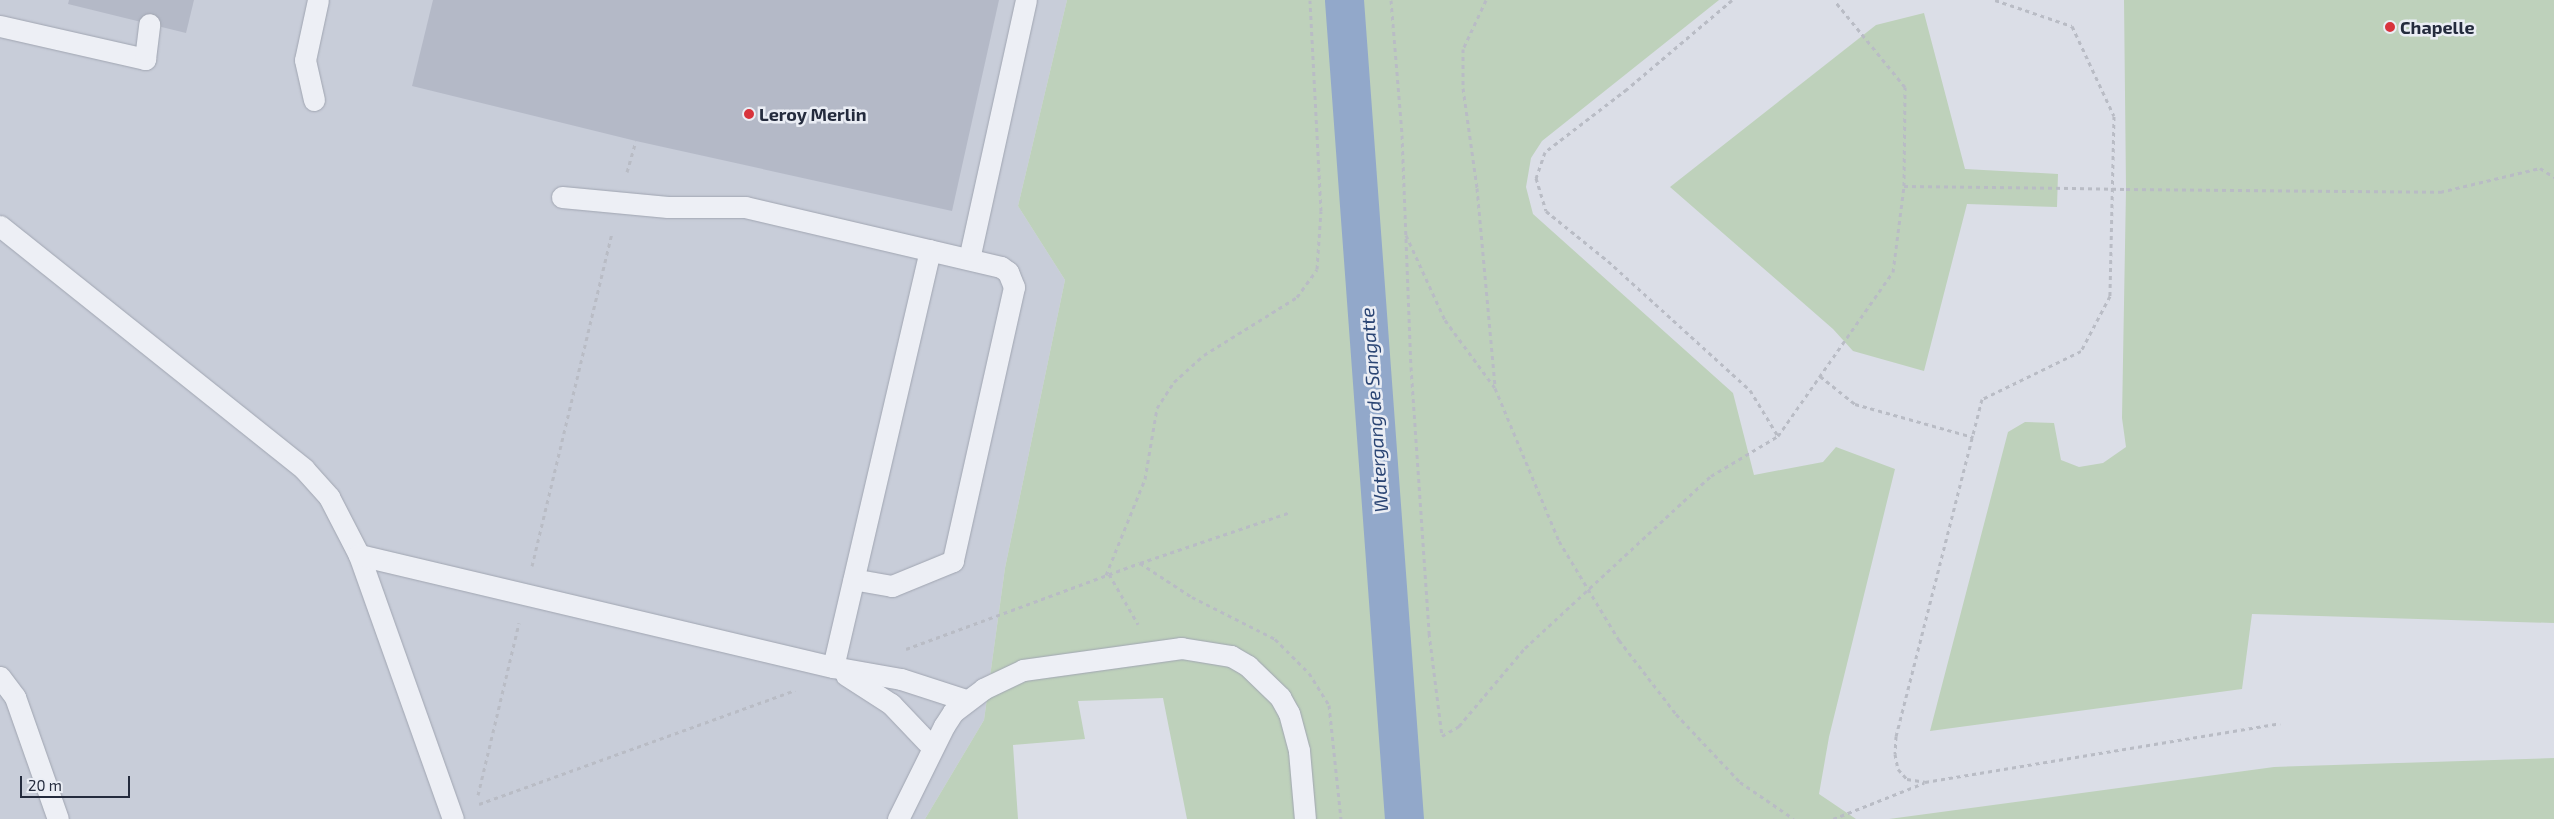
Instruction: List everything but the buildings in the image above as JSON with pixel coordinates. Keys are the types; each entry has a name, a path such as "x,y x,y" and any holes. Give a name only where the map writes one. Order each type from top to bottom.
{"lane":[{"path":"314,100 305,60 318,0"},
{"path":"969,259 1026,0"},
{"path":"0,26 145,59 149,24"},
{"path":"562,197 668,207 745,207 1000,267 1011,277 1014,287 953,561 892,586 854,579"},
{"path":"0,226 304,470 329,498 358,555 453,819"},
{"path":"833,667 930,250"},
{"path":"358,555 833,667 901,679 966,700"},
{"path":"898,819 932,747 953,712 966,700 1002,678 1023,670 1154,650 1194,648 1231,656 1267,681 1290,713 1300,751 1304,819"},
{"path":"833,667 867,686 891,704 932,747"},
{"path":"0,677 15,697 58,819"}],"path":[{"path":"1154,650 1107,575 1145,479 1157,408 1174,382 1204,355 1297,297 1317,268 1321,211 1310,0"},
{"path":"1391,0 1402,135 1405,231 1429,633 1442,736 1460,726 1524,648 1711,476 1778,436 1893,272 1904,186 1905,87 1834,0"},
{"path":"1486,0 1463,49 1463,88 1477,188 1495,388"},
{"path":"1732,0 1627,89 1545,152 1536,178 1546,211 1608,261 1750,390 1778,436"},
{"path":"1925,782 1906,779 1898,769 1895,754 1896,736 1982,400 2081,351 2110,296 2114,116 2072,26 1995,0"},
{"path":"475,805 619,202 636,141"},
{"path":"1904,186 2440,192 2540,168 2554,177"},
{"path":"1405,231 1445,320 1495,388 1559,541 1590,589 1619,640 1676,714 1740,782 1794,819"},
{"path":"1820,376 1855,404 1973,437"},
{"path":"1140,563 1291,512"},
{"path":"1833,819 1925,782 2280,723"}],"shaded area":[{"path":"0,0 1067,0 1018,206 1065,280 1005,568 984,720 925,819 0,819"}],"green space":[{"path":"1067,0 1719,0 1542,141 1531,158 1526,187 1533,214 1733,393 1754,475 1823,462 1836,447 1895,469 1829,737 1819,794 1856,819 1187,819 1163,698 1078,701 1085,739 1013,745 1018,819 925,819 984,720 1005,568 1065,280 1018,206"},
{"path":"2124,0 2554,0 2554,623 2252,614 2242,689 1930,731 2008,432 2025,422 2054,423 2061,460 2079,467 2103,463 2126,447 2122,418 2126,189"},
{"path":"1924,13 1965,169 2058,174 2057,207 1967,204 1924,371 1853,351 1833,329 1670,187 1876,25"},
{"path":"2554,758 2554,819 1889,819 2274,767"}],"waterway":[{"name":"Watergang de Sangatte","path":"1344,0 1404,819"}],"place":[{"name":"Chapelle","path":"2390,27"},
{"name":"Leroy Merlin","path":"749,114"}]}
